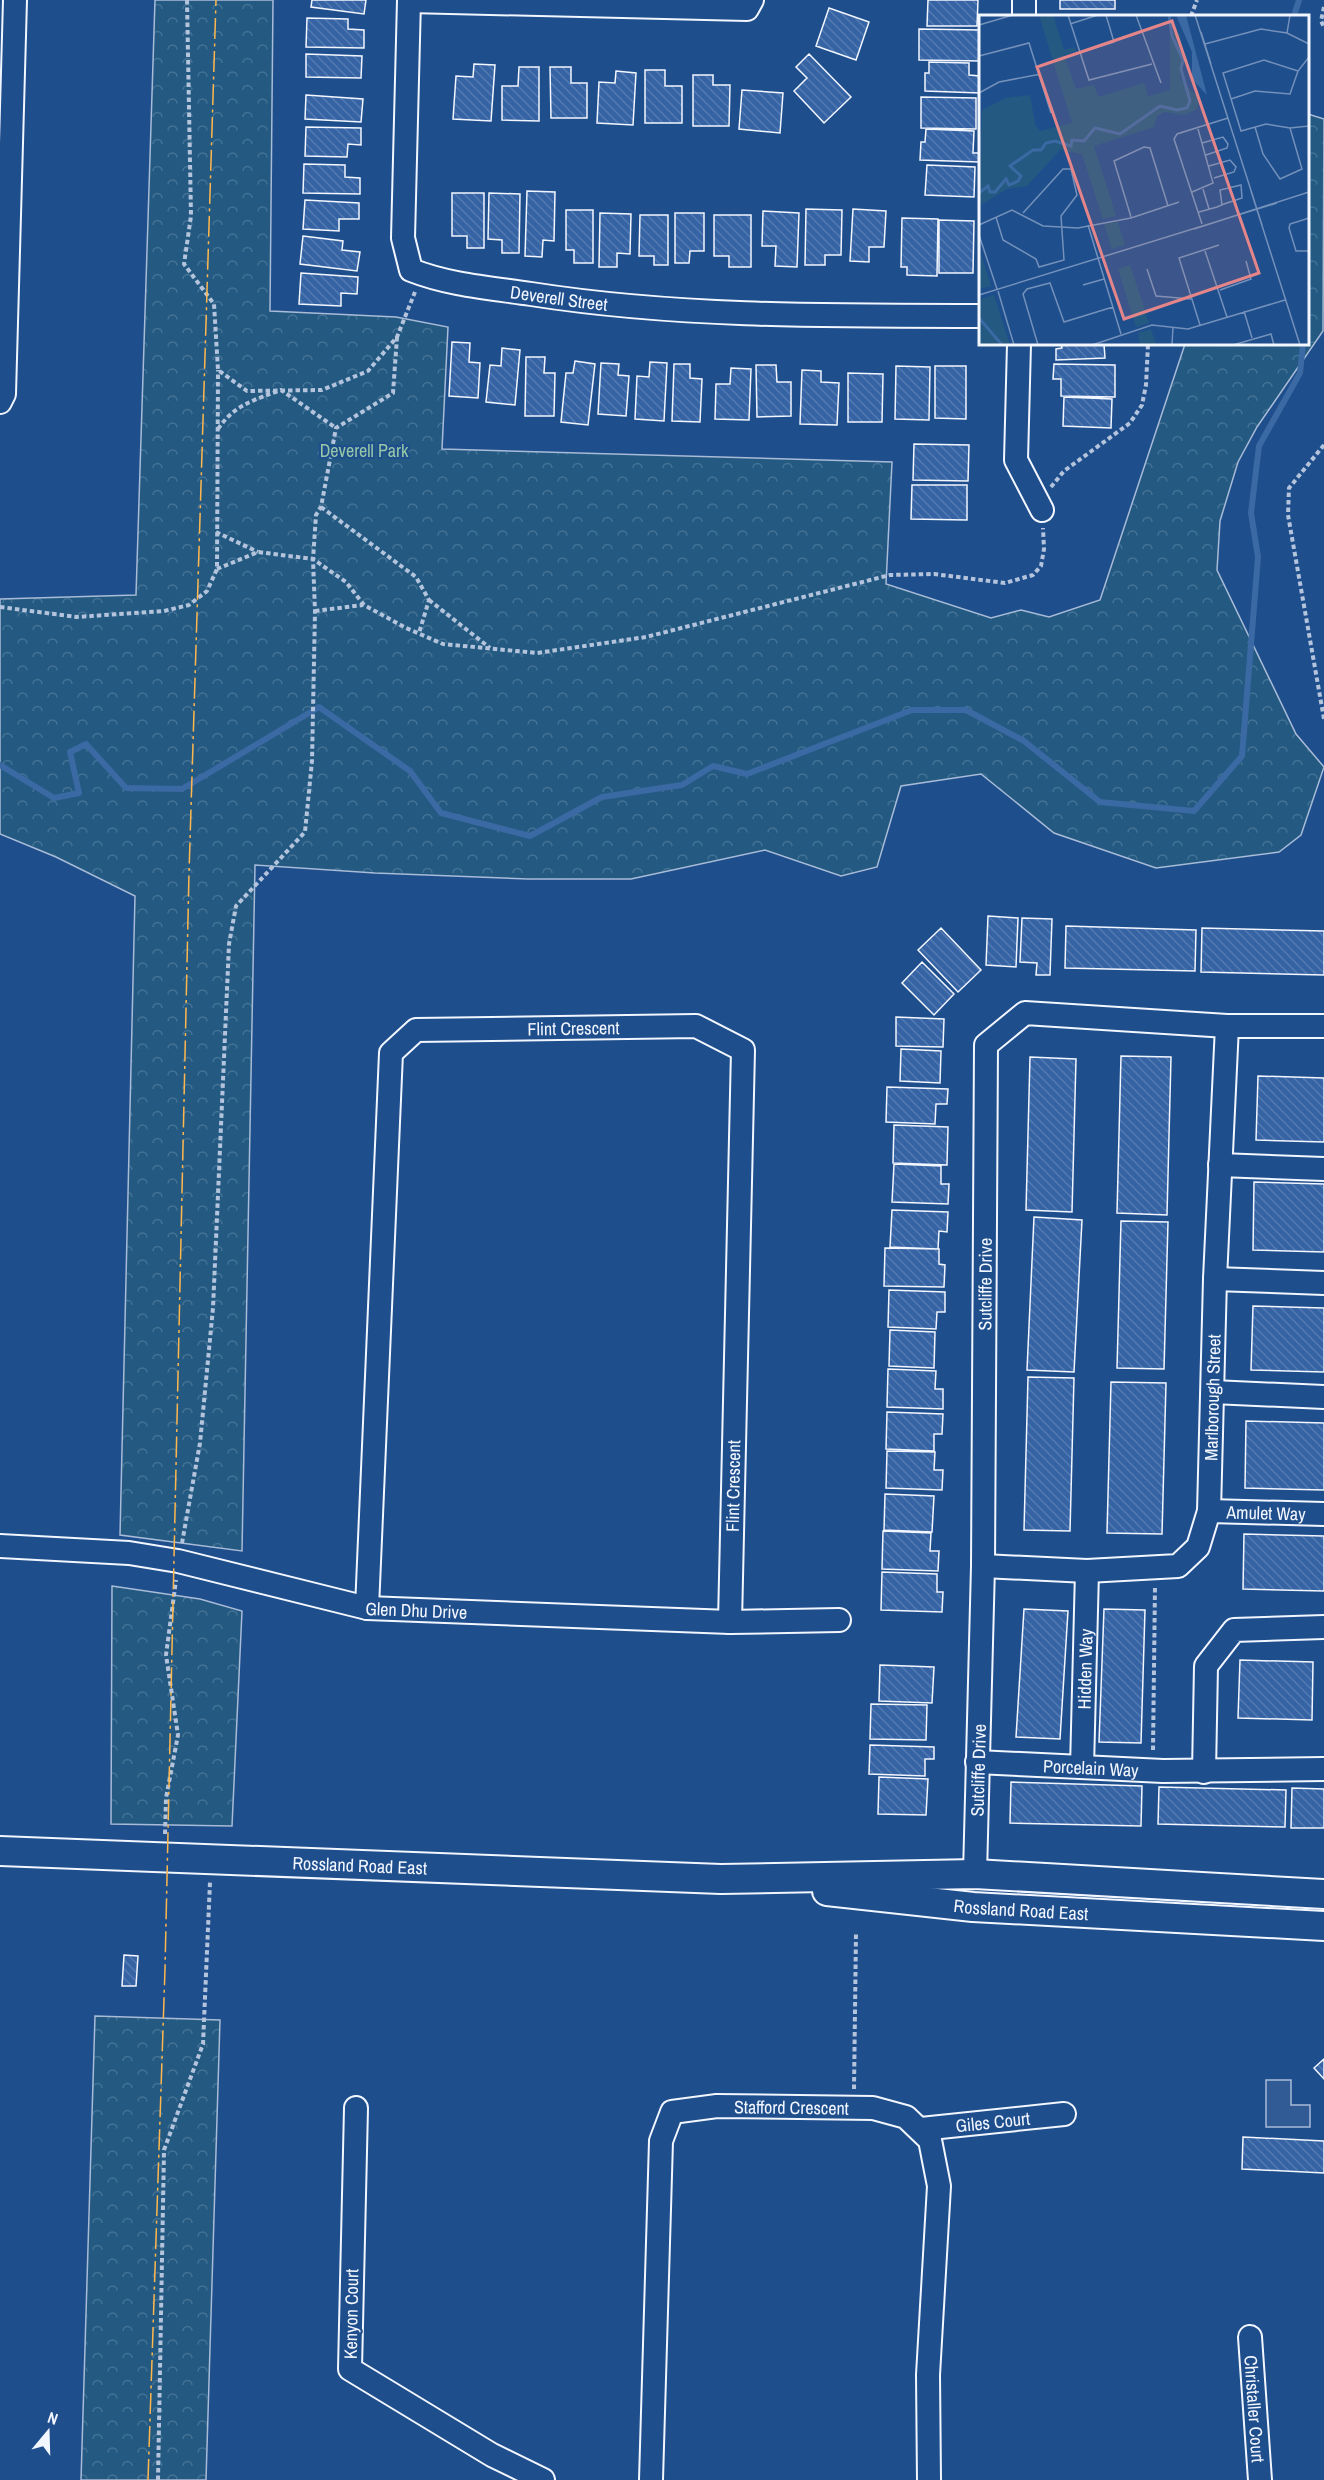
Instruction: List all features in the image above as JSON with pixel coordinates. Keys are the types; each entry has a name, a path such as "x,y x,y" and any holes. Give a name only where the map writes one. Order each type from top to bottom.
{"main road":[{"name":"Rossland Road East","path":"0,1851 211,1861 721,1879 975,1874 1324,1894"},
{"name":"Rossland Road East","path":"721,1879 973,1907 1324,1926"}],"street":[{"path":"0,402 4,394 6,72 15,0"},
{"path":"421,274 411,270 403,238 409,0 747,9 752,0"},
{"path":"1023,15 1024,0"},
{"name":"Deverell Street","path":"421,274 439,281 601,305 847,316 979,316"},
{"path":"1019,345 1016,460 1042,510"},
{"name":"Sutcliffe Drive","path":"975,1874 983,1566 986,1045 1025,1013 1227,1026 1324,1026"},
{"name":"Flint Crescent","path":"367,1608 391,1053 416,1029 696,1026 743,1050 730,1622"},
{"name":"Marlborough Street","path":"983,1566 1087,1571 1178,1566 1198,1547 1209,1511 1215,1279 1227,1026"},
{"path":"1220,1165 1324,1169"},
{"path":"1215,1279 1324,1283"},
{"path":"1213,1392 1324,1396"},
{"name":"Amulet Way","path":"1209,1511 1324,1514"},
{"name":"Glen Dhu Drive","path":"0,1546 129,1553 178,1561 367,1608 730,1622 839,1620"},
{"name":"Hidden Way","path":"1082,1767 1087,1571"},
{"path":"1204,1772 1206,1666 1234,1630 1324,1627"},
{"name":"Porcelain Way","path":"977,1762 1152,1771 1324,1769"},
{"name":"Stafford Crescent","path":"651,2480 661,2141 672,2112 717,2106 873,2108 906,2117 921,2129"},
{"name":"Kenyon Court","path":"356,2108 350,2369 492,2455 543,2480"},
{"name":"Giles Court","path":"921,2129 1064,2114"},
{"path":"921,2129 930,2139 939,2186 928,2375 929,2480"},
{"name":"Christaller Court","path":"1250,2337 1260,2480"}],"path":[{"path":"0,607 77,617 164,611 189,605 207,591 217,569 218,370 214,304 184,264 191,216 187,0"},
{"path":"1191,15 1197,0"},
{"path":"1324,7 1321,21 1324,27"},
{"path":"165,1858 166,1798 178,1735 166,1655 178,1561 200,1443 213,1308 229,944 236,906 305,832 312,761 315,610 313,559 316,514 321,507 336,428 393,393 397,337 421,274"},
{"path":"218,370 247,391 322,390 368,371 397,337"},
{"path":"216,532 258,552 313,559 346,582 364,605 443,644 537,653 646,637 890,575 934,574 1005,583 1033,575 1041,566 1044,549 1042,510 1050,488 1064,471 1130,423 1142,405 1148,345"},
{"path":"281,390 336,428"},
{"path":"217,430 228,414 251,401 281,390"},
{"path":"1324,445 1289,488 1288,515 1324,718"},
{"path":"321,507 416,577 429,600 490,649"},
{"path":"217,569 258,552"},
{"path":"419,633 429,600"},
{"path":"315,610 364,605"},
{"path":"1152,1771 1155,1567"},
{"path":"158,2480 164,2150 203,2044 211,1861"},
{"path":"854,2108 856,1933"}],"green space":[{"name":"Deverell Park","path":"155,0 273,0 270,311 396,317 448,327 442,449 892,462 886,584 991,618 1021,610 1049,617 1100,600 1185,345 1309,345 1309,114 1324,119 1323,331 1257,427 1238,462 1220,521 1217,570 1296,734 1324,767 1301,835 1279,852 1156,868 1054,833 981,774 901,786 877,867 841,876 765,850 631,879 528,879 375,873 255,865 242,1551 120,1535 135,896 56,857 0,834 0,599 136,595"},
{"path":"112,1586 200,1599 242,1611 232,1826 111,1824"},
{"path":"95,2016 220,2020 206,2480 81,2480"}],"shaded area":[{"path":"1266,2080 1291,2080 1291,2105 1310,2105 1310,2127 1266,2127"}],"building":[{"path":"312,0 366,0 364,14 311,7"},
{"path":"928,0 978,0 977,26 927,26"},
{"path":"1060,0 1115,0 1115,9 1060,9"},
{"path":"829,8 869,22 856,60 816,46"},
{"path":"307,18 348,19 348,29 364,30 364,48 306,47"},
{"path":"919,29 979,30 979,61 919,60"},
{"path":"306,54 362,56 361,78 306,77"},
{"path":"809,54 851,97 824,123 794,91 807,78 796,67"},
{"path":"929,62 969,63 969,75 979,76 979,93 925,91 925,73 929,73"},
{"path":"474,64 495,65 491,121 453,119 456,76 473,77"},
{"path":"519,67 539,67 539,121 502,120 502,86 518,86"},
{"path":"550,67 571,67 571,83 587,83 587,118 551,118"},
{"path":"645,70 665,70 665,86 682,86 682,123 645,123"},
{"path":"616,71 636,73 633,125 597,123 599,82 615,83"},
{"path":"693,75 713,75 713,85 730,85 729,126 693,126"},
{"path":"742,90 783,93 780,133 739,129"},
{"path":"306,95 363,99 361,122 305,119"},
{"path":"921,97 976,98 976,129 921,128"},
{"path":"306,127 361,128 361,145 348,144 347,157 305,156"},
{"path":"926,129 974,131 973,153 979,153 979,162 920,160 921,142 925,142"},
{"path":"304,164 345,165 345,177 360,178 360,194 303,193"},
{"path":"927,165 975,167 974,197 925,195"},
{"path":"527,191 555,192 554,241 543,240 542,257 525,256"},
{"path":"452,193 484,193 484,248 467,248 467,236 452,236"},
{"path":"489,193 520,194 519,253 502,253 502,240 488,239"},
{"path":"305,200 359,203 359,219 339,219 339,231 303,229"},
{"path":"806,209 842,210 841,255 825,255 825,265 805,265"},
{"path":"853,209 886,211 884,247 869,247 869,262 850,261"},
{"path":"566,210 593,210 593,263 574,263 574,250 566,250"},
{"path":"763,211 799,213 797,267 775,266 776,246 762,246"},
{"path":"600,213 631,214 630,254 617,253 617,267 599,267"},
{"path":"675,213 704,213 704,251 690,251 689,263 675,263"},
{"path":"640,215 668,215 668,265 654,265 654,256 639,256"},
{"path":"714,215 751,215 751,267 729,267 729,256 714,256"},
{"path":"902,218 938,219 937,276 907,275 907,267 901,267"},
{"path":"939,220 974,221 973,273 939,273"},
{"path":"303,236 343,241 342,250 360,252 357,271 300,264"},
{"path":"301,273 358,277 357,294 341,293 341,306 299,304"},
{"path":"452,342 470,343 469,362 480,363 478,398 449,396"},
{"path":"1061,345 1104,345 1105,358 1056,360 1056,349 1062,348"},
{"path":"502,348 520,350 515,405 486,402 490,365 501,366"},
{"path":"526,357 545,357 544,373 555,373 554,416 525,416"},
{"path":"575,361 595,364 588,425 561,422 566,373 573,373"},
{"path":"650,362 667,363 664,421 635,419 637,376 649,377"},
{"path":"601,363 619,364 618,375 629,376 626,416 598,414"},
{"path":"674,364 690,364 690,378 702,379 700,422 672,421"},
{"path":"1054,364 1115,365 1115,397 1061,396 1061,379 1053,379"},
{"path":"756,365 776,365 777,382 791,382 791,416 757,417"},
{"path":"896,366 930,367 929,420 895,419"},
{"path":"935,366 966,366 966,419 935,418"},
{"path":"731,368 751,369 749,420 715,419 716,384 730,384"},
{"path":"802,370 821,371 821,382 839,383 837,425 800,424"},
{"path":"848,373 883,374 882,422 848,422"},
{"path":"1064,397 1112,399 1111,428 1063,426"},
{"path":"914,444 969,445 968,481 913,480"},
{"path":"912,485 967,485 967,520 911,519"},
{"path":"988,916 1018,918 1016,967 986,965"},
{"path":"1022,918 1052,919 1050,975 1036,975 1037,963 1020,962"},
{"path":"1066,926 1196,930 1195,971 1065,968"},
{"path":"941,928 981,970 958,992 918,950"},
{"path":"1202,928 1324,931 1324,975 1201,972"},
{"path":"922,962 954,994 934,1015 902,983"},
{"path":"896,1017 944,1019 943,1047 896,1046"},
{"path":"901,1049 941,1051 940,1083 900,1081"},
{"path":"1121,1056 1171,1057 1167,1215 1117,1213"},
{"path":"1030,1057 1076,1059 1072,1212 1026,1210"},
{"path":"1258,1076 1324,1078 1324,1142 1256,1140"},
{"path":"887,1087 948,1089 947,1104 936,1104 935,1124 886,1122"},
{"path":"894,1125 948,1127 947,1165 893,1163"},
{"path":"894,1164 941,1166 941,1184 949,1184 948,1204 892,1202"},
{"path":"1254,1182 1324,1184 1324,1252 1253,1250"},
{"path":"892,1210 948,1212 947,1232 939,1231 938,1249 890,1247"},
{"path":"1034,1217 1082,1220 1074,1372 1027,1370"},
{"path":"1121,1221 1168,1222 1164,1369 1117,1368"},
{"path":"885,1248 939,1249 939,1264 945,1265 944,1287 884,1286"},
{"path":"889,1290 945,1292 945,1312 937,1312 936,1329 888,1327"},
{"path":"1253,1306 1324,1308 1324,1372 1251,1370"},
{"path":"890,1330 935,1332 934,1368 889,1366"},
{"path":"888,1369 936,1371 935,1389 943,1389 943,1409 887,1407"},
{"path":"1028,1377 1074,1378 1070,1531 1024,1530"},
{"path":"1111,1382 1166,1383 1162,1534 1107,1533"},
{"path":"887,1412 943,1414 942,1434 934,1434 934,1451 886,1449"},
{"path":"1246,1421 1324,1423 1324,1490 1245,1488"},
{"path":"887,1451 935,1452 934,1470 943,1470 942,1490 886,1488"},
{"path":"885,1494 934,1496 932,1532 884,1530"},
{"path":"883,1531 931,1533 930,1551 939,1551 938,1571 882,1569"},
{"path":"1244,1534 1324,1536 1324,1591 1243,1589"},
{"path":"882,1572 937,1574 937,1592 943,1592 942,1612 881,1610"},
{"path":"1024,1609 1068,1611 1060,1739 1016,1737"},
{"path":"1104,1609 1145,1610 1141,1743 1099,1742"},
{"path":"1240,1660 1313,1662 1312,1720 1238,1718"},
{"path":"880,1665 934,1667 932,1703 879,1701"},
{"path":"871,1704 927,1705 926,1740 870,1739"},
{"path":"870,1745 934,1747 934,1759 925,1759 925,1776 869,1774"},
{"path":"879,1777 928,1779 926,1815 878,1814"},
{"path":"1011,1782 1142,1786 1141,1826 1010,1823"},
{"path":"1159,1787 1286,1790 1285,1827 1158,1824"},
{"path":"1292,1788 1324,1789 1324,1828 1291,1828"},
{"path":"124,1955 138,1956 136,1986 122,1986"},
{"path":"1324,2059 1324,2079 1314,2068"},
{"path":"1243,2137 1324,2141 1324,2173 1242,2169"}],"waterway":[{"path":"1294,15 1299,0"},
{"path":"0,765 54,798 79,793 70,752 86,744 126,788 182,789 319,707 410,771 441,813 530,836 602,797 682,785 713,766 747,774 912,710 966,710 1024,741 1100,802 1194,811 1242,756 1258,557 1251,513 1259,446 1300,373 1303,345"}],"power":[{"path":"148,2480 165,1969 189,873 216,0"}]}
